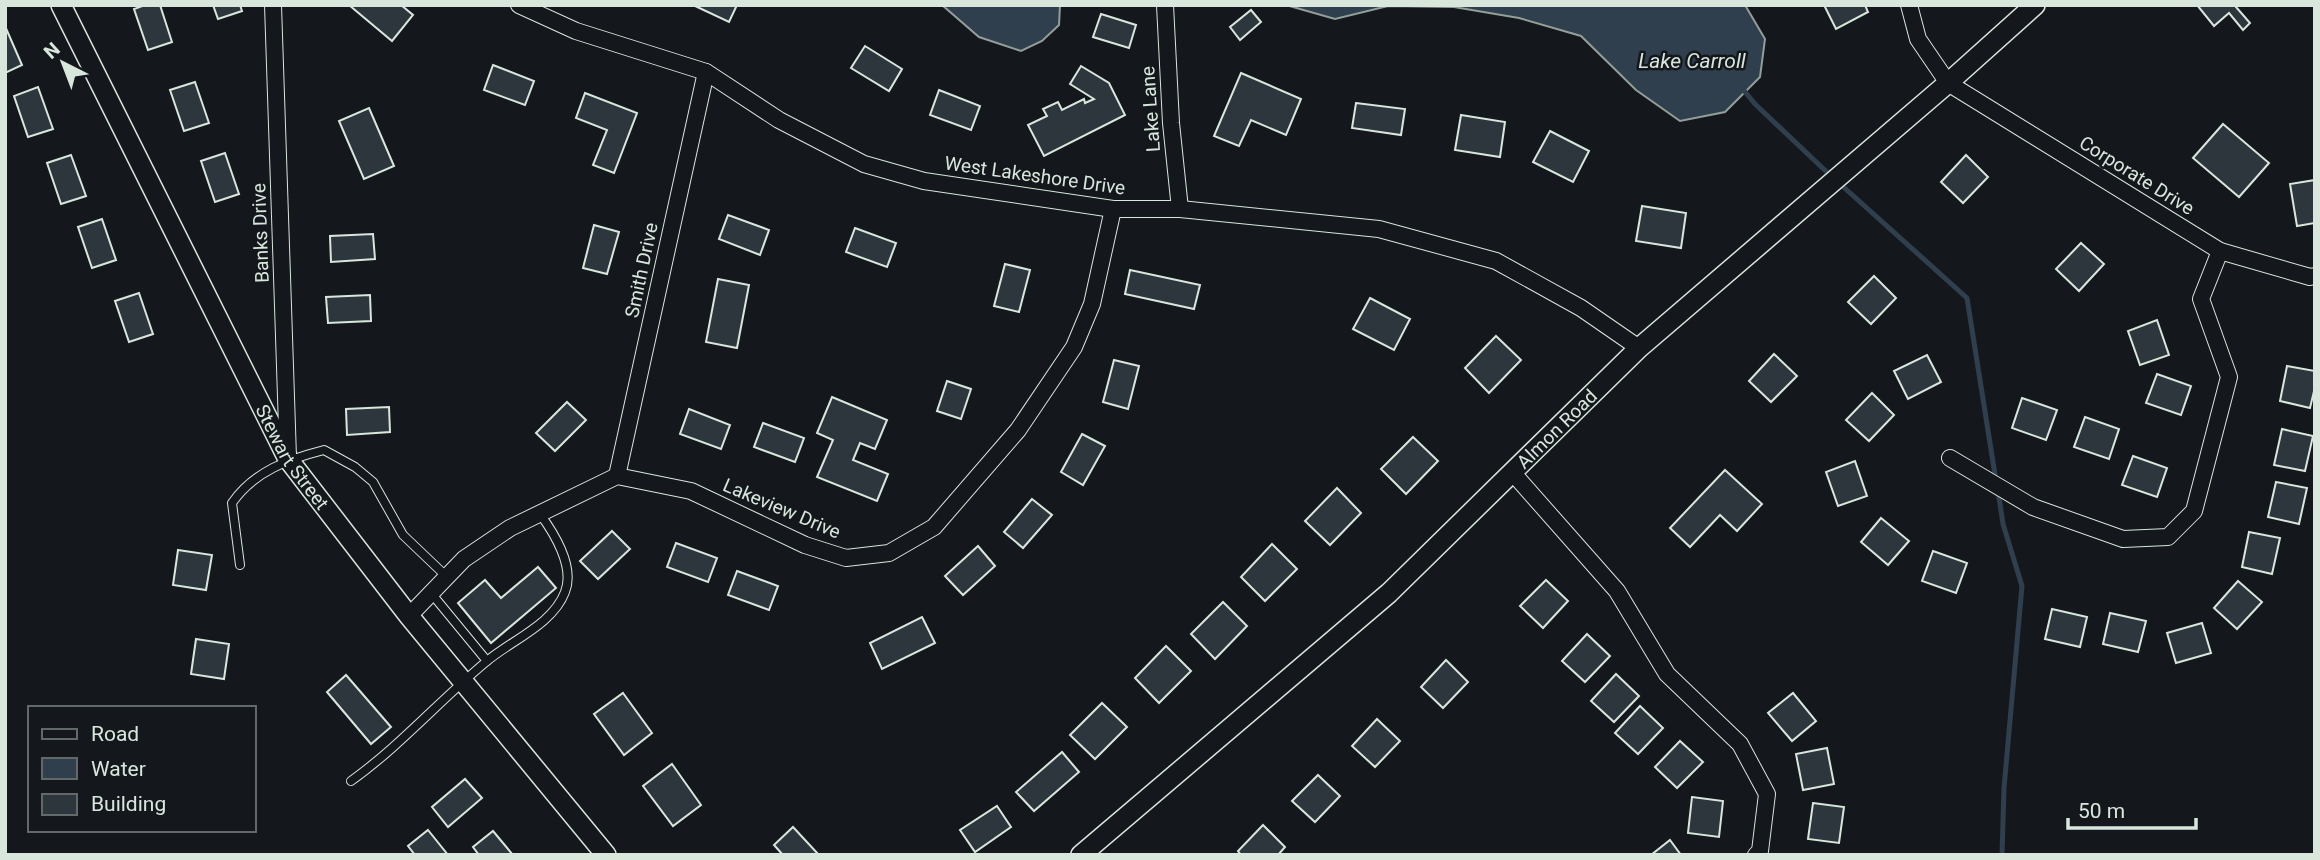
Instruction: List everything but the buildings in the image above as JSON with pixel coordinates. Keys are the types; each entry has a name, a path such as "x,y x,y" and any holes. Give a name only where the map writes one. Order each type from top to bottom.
{"street":[{"name":"Stewart Street","path":"61,5 288,459 409,616 606,855"},
{"name":"Banks Drive","path":"273,5 288,459"},
{"name":"West Lakeshore Drive","path":"519,5 576,31 706,72 779,120 864,164 924,181 1113,209 1180,209 1380,229 1496,261 1581,308 1639,348"},
{"name":"Lake Lane","path":"1164,5 1171,123 1180,209"},
{"path":"1909,5 1918,39 1948,83"},
{"name":"Almon Road","path":"1081,855 1389,593 1639,348 2035,5"},
{"name":"Smith Drive","path":"617,476 706,72"},
{"name":"Corporate Drive","path":"1948,83 2220,251 2315,276"},
{"name":"Lakeview Drive","path":"617,476 691,491 805,545 846,558 889,553 934,527 1017,430 1074,346 1092,304 1113,209"},
{"path":"1950,458 2033,507 2123,539 2168,537 2194,511 2229,377 2201,299 2220,251"},
{"path":"1512,472 1618,591 1667,674 1740,744 1767,793 1760,851 1756,855"},
{"path":"409,616 464,559 498,536 617,476"}],"lane":[{"path":"240,565 232,503 250,484 288,459 324,450 355,467 373,482 403,535 447,577"},
{"path":"351,781 377,762 486,662 556,609 565,593 569,578 552,530 540,514"},
{"path":"431,593 486,662"}],"water":[{"path":"942,5 1060,5 1059,25 1042,41 1021,51 979,37"},
{"name":"Lake Carroll","path":"1286,5 1745,5 1765,39 1760,77 1725,112 1680,121 1636,90 1581,36 1519,18 1454,7 1388,6 1335,19"}],"waterway":[{"path":"1742,88 1755,104 1832,177"},
{"path":"1839,183 1967,298 1996,481"},
{"path":"1998,491 2003,524 2022,586 2004,788 2002,855"}]}
